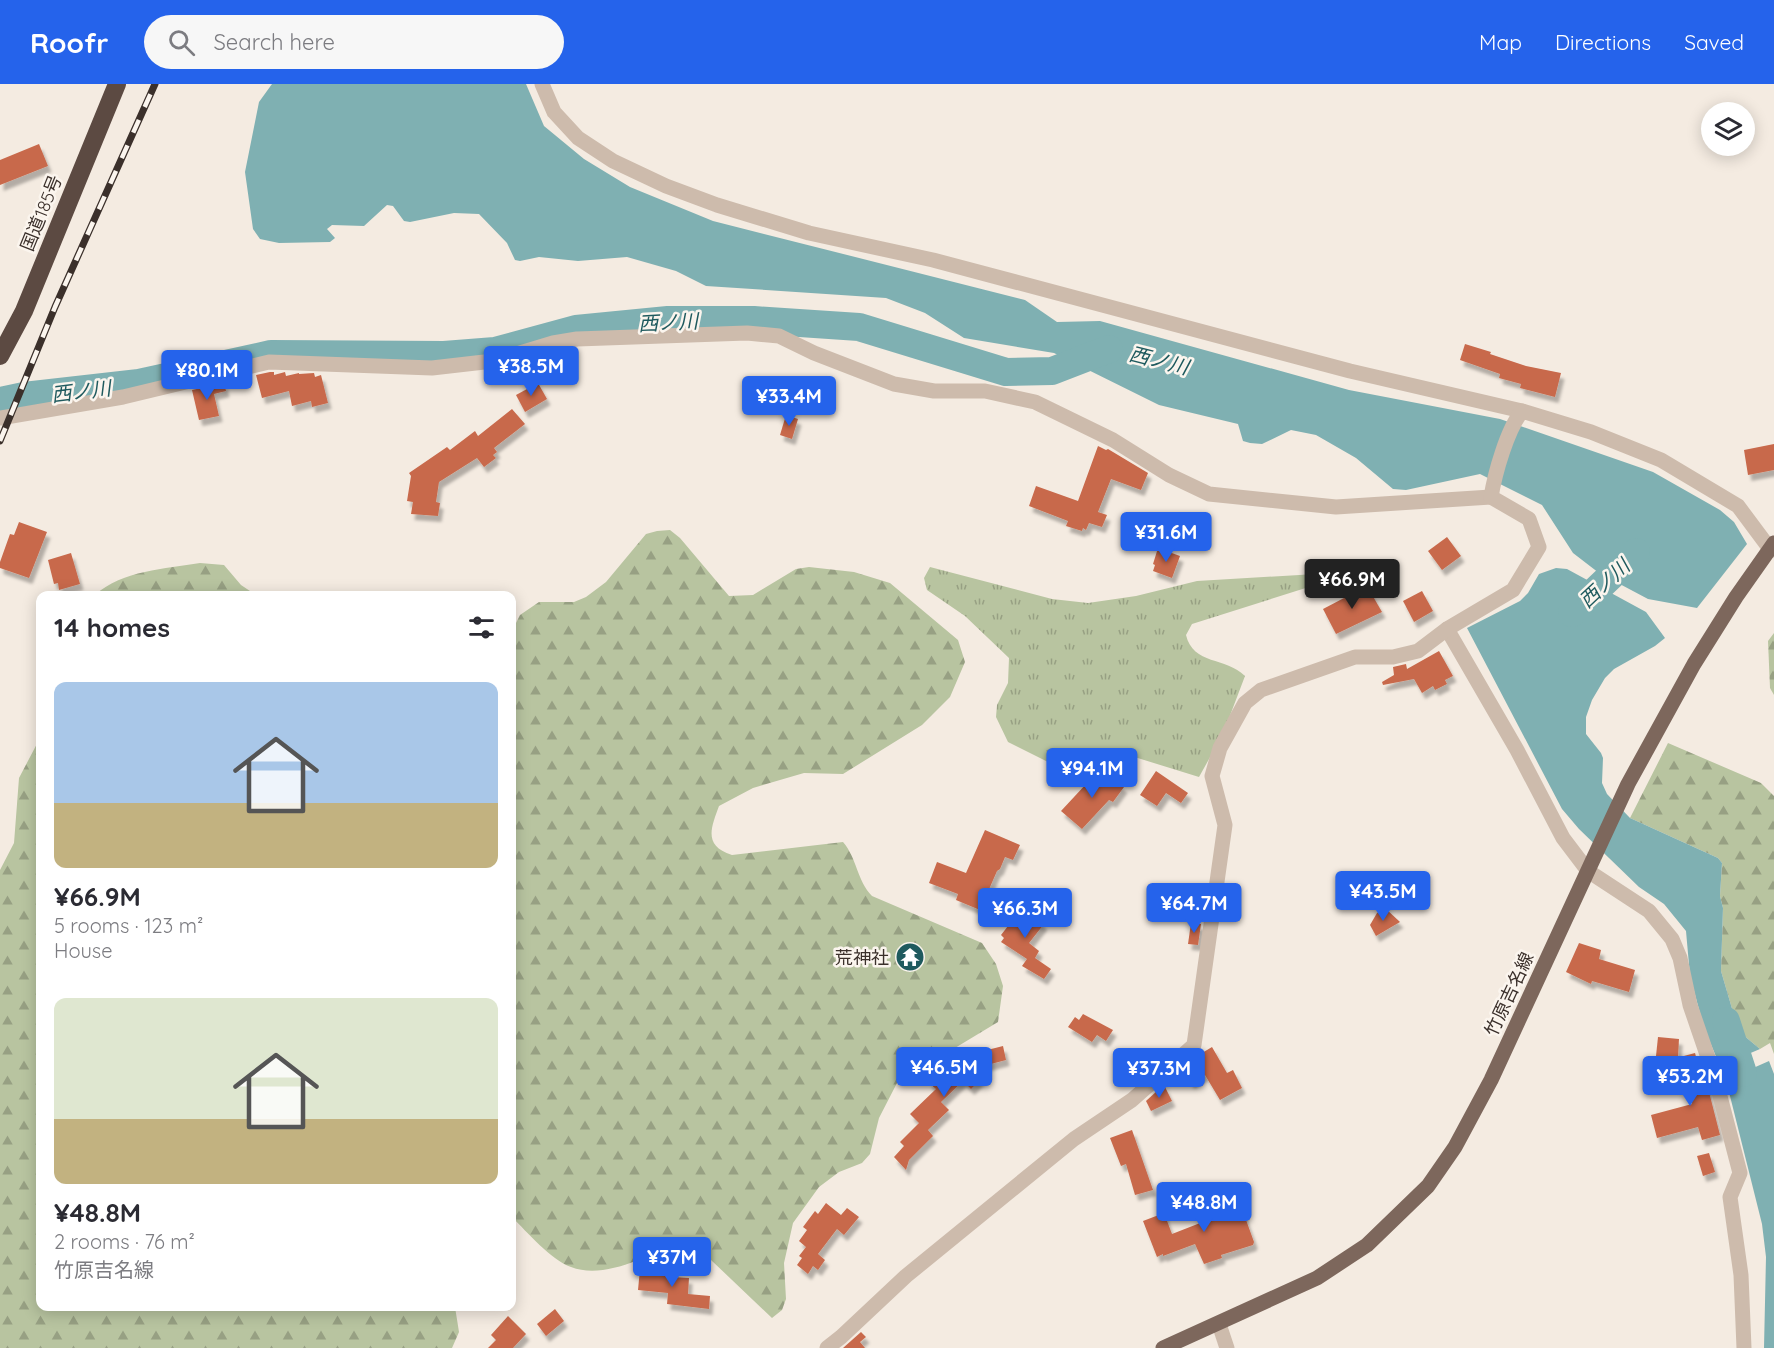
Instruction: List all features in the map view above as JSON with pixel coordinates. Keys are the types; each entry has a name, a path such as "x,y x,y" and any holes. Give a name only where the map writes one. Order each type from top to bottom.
{"highway":[{"name":"国道185号","path":"0,356 24,310 117,84"}],"main road":[{"name":"竹原吉名線","path":"1163,1348 1317,1278 1366,1245 1428,1186 1455,1146 1491,1080 1628,784 1694,663 1773,548"}],"street":[{"path":"542,84 554,112 578,138 613,161 666,186 717,205 809,233 933,260 1518,416 1591,432 1660,460 1738,506 1773,548"},
{"path":"0,418 123,397 268,362 432,368 493,361 554,343 577,339 747,333 779,336 814,353 894,384 934,391 985,391 1035,402 1113,440 1169,475 1209,494 1336,507 1492,489 1529,519 1539,547 1513,590 1447,628 1418,651 1393,657 1355,657 1261,690 1245,704 1220,748 1212,776 1225,825 1194,1045 1132,1100 1074,1139 906,1276 842,1337 827,1348"},
{"path":"1492,489 1518,416"},
{"path":"1447,628 1517,750 1563,838 1590,867 1648,911 1672,939 1680,958 1690,1005 1716,1081 1740,1173 1730,1197 1741,1275 1744,1348"},
{"path":"1219,1324 1227,1348"}],"green space":[{"path":"670,530 680,538 729,596 753,595 796,569 809,567 854,572 890,583 958,640 965,662 950,697 922,725 843,774 804,773 753,788 719,806 714,822 713,841 717,847 732,855 843,842 872,896 982,943 996,964 1003,986 998,1022 897,1083 879,1118 870,1154 862,1163 839,1172 819,1187 793,1223 784,1263 786,1299 782,1310 772,1318 711,1260 677,1243 625,1265 597,1271 584,1270 571,1267 555,1258 516,1221 516,623 520,615 539,602 574,602 586,597 606,582 646,534"},
{"path":"200,563 224,565 241,585 250,591 100,591 131,575"},
{"path":"930,567 1052,599 1088,603 1136,596 1197,581 1316,574 1312,586 1192,624 1186,635 1190,645 1196,651 1245,676 1223,734 1199,777 1128,755 1054,765 1008,742 996,717 997,705 1008,683 1009,658 965,616 927,590 924,578"},
{"path":"1774,633 1774,695 1770,688 1768,641"},
{"path":"1668,743 1761,783 1774,796 1774,1054 1770,1043 1760,1049 1738,1029 1721,971 1722,863 1718,858 1630,818"},
{"path":"36,746 36,1311 456,1311 459,1332 452,1348 0,1348 0,870 14,843 19,778"}],"water":[{"path":"272,84 526,84 544,126 584,159 630,187 713,221 1025,300 1057,322 1100,321 1349,390 1500,419 1653,472 1720,510 1734,522 1747,544 1697,608 1648,599 1599,573 1573,553 1542,505 1480,474 1406,490 1393,489 1356,458 1316,435 1291,430 1262,444 1243,441 1238,424 1159,405 1054,353 964,338 925,313 886,298 706,286 676,271 627,257 578,261 539,257 520,261 515,260 507,243 479,214 454,213 410,222 404,221 393,206 387,205 364,226 332,225 327,229 335,238 330,242 279,243 260,239 253,229 245,172 259,102"},
{"path":"1556,568 1567,569 1646,612 1665,638 1614,669 1605,678 1592,700 1586,717 1586,734 1603,758 1602,783 1607,794 1630,818 1718,858 1722,863 1721,971 1738,1029 1760,1049 1720,1066 1704,1028 1690,976 1686,931 1664,904 1639,887 1579,829 1562,809 1467,628 1520,601 1528,593 1539,574"},
{"path":"1769,1061 1774,1074 1774,1348 1764,1348 1766,1257 1762,1224 1726,1080"}],"building":[{"path":"39,144 48,166 0,185 0,160"},
{"path":"1465,344 1526,366 1561,373 1555,397 1520,388 1521,384 1499,378 1500,374 1460,360"},
{"path":"274,372 274,375 285,372 286,376 299,373 314,373 315,377 321,375 328,403 312,407 311,401 292,406 289,391 262,398 256,375"},
{"path":"224,383 226,391 214,394 219,416 199,420 192,390"},
{"path":"538,383 547,399 525,412 516,395"},
{"path":"512,409 525,424 494,448 497,452 493,455 496,458 484,467 477,458 439,482 436,502 440,503 438,516 411,514 413,502 407,501 411,476 409,473 447,447 450,450 475,431 478,436"},
{"path":"786,415 798,419 792,439 780,435"},
{"path":"1774,444 1774,470 1748,475 1744,450"},
{"path":"1098,446 1108,449 1148,473 1141,490 1111,479 1098,512 1107,515 1102,527 1089,523 1086,530 1083,528 1082,531 1066,526 1068,521 1029,506 1036,486 1078,501"},
{"path":"19,522 47,532 29,578 0,568 10,534 14,535"},
{"path":"1447,537 1461,556 1442,570 1428,551"},
{"path":"1158,548 1180,556 1172,578 1153,571"},
{"path":"71,553 80,584 59,590 58,583 54,584 48,560"},
{"path":"1367,586 1382,612 1336,634 1323,609"},
{"path":"1422,591 1433,611 1414,622 1403,601"},
{"path":"1439,651 1453,676 1445,680 1447,684 1435,690 1433,686 1422,693 1414,679 1383,685 1382,682 1394,675 1393,667 1406,664 1407,669"},
{"path":"1100,769 1124,787 1113,802 1109,800 1082,829 1061,811"},
{"path":"1156,771 1188,793 1181,803 1166,793 1157,806 1140,795"},
{"path":"985,830 1020,845 1013,860 1005,857 980,910 956,900 958,894 929,883 937,862 966,873"},
{"path":"1019,904 1044,924 1029,943 1039,951 1035,958 1051,969 1044,979 1022,966 1027,959 1001,942 1004,938 1001,935 1008,926 1004,923"},
{"path":"1386,909 1400,922 1376,936 1370,925 1377,913"},
{"path":"1191,923 1201,924 1198,945 1188,944"},
{"path":"1579,943 1601,950 1599,959 1635,970 1629,992 1592,981 1591,984 1566,972"},
{"path":"1083,1014 1113,1030 1106,1041 1097,1035 1092,1042 1068,1027 1075,1017 1079,1020"},
{"path":"1658,1037 1679,1039 1678,1057 1656,1056"},
{"path":"1003,1046 1006,1060 972,1069 981,1079 971,1089 963,1081 941,1102 949,1110 928,1130 933,1136 909,1160 906,1170 894,1157 904,1146 900,1142 919,1123 910,1114 936,1089 928,1082 949,1061 952,1065 960,1057"},
{"path":"1212,1047 1227,1073 1233,1070 1242,1088 1220,1100 1205,1075 1191,1083 1182,1068"},
{"path":"1695,1053 1700,1071 1702,1070 1707,1084 1720,1135 1702,1140 1698,1127 1657,1138 1651,1115 1692,1104 1680,1057"},
{"path":"1165,1087 1172,1101 1151,1111 1146,1101"},
{"path":"1132,1130 1153,1190 1135,1195 1126,1164 1121,1166 1110,1138"},
{"path":"1709,1153 1715,1172 1703,1176 1697,1156"},
{"path":"1237,1195 1254,1242 1253,1245 1221,1255 1222,1258 1204,1264 1195,1244 1157,1257 1143,1221 1164,1213 1172,1234 1218,1216 1215,1206"},
{"path":"826,1203 841,1215 847,1208 859,1217 844,1235 837,1229 818,1254 825,1260 818,1270 813,1266 808,1274 797,1265 802,1258 799,1256 806,1247 799,1241 807,1230 803,1227 815,1211 818,1214"},
{"path":"640,1269 672,1271 672,1277 689,1278 688,1294 710,1296 709,1309 667,1304 668,1293 638,1290"},
{"path":"555,1309 564,1321 546,1336 537,1324"},
{"path":"508,1316 526,1334 513,1348 488,1348 496,1340 491,1335"},
{"path":"861,1332 866,1337 860,1342 865,1348 843,1348"}],"waterway":[{"name":"西ノ川","path":"0,401 24,396 139,383 271,354 444,355 495,351 576,329 668,320 754,320 859,327 1006,372 1052,371 1109,349"},
{"name":"西ノ川","path":"1572,613 1636,552"},
{"name":"西ノ川","path":"1726,1021 1743,1073"}],"railway":[{"path":"0,441 55,307 155,84"}],"place":[{"name":"荒神社","path":"910,957"}]}
